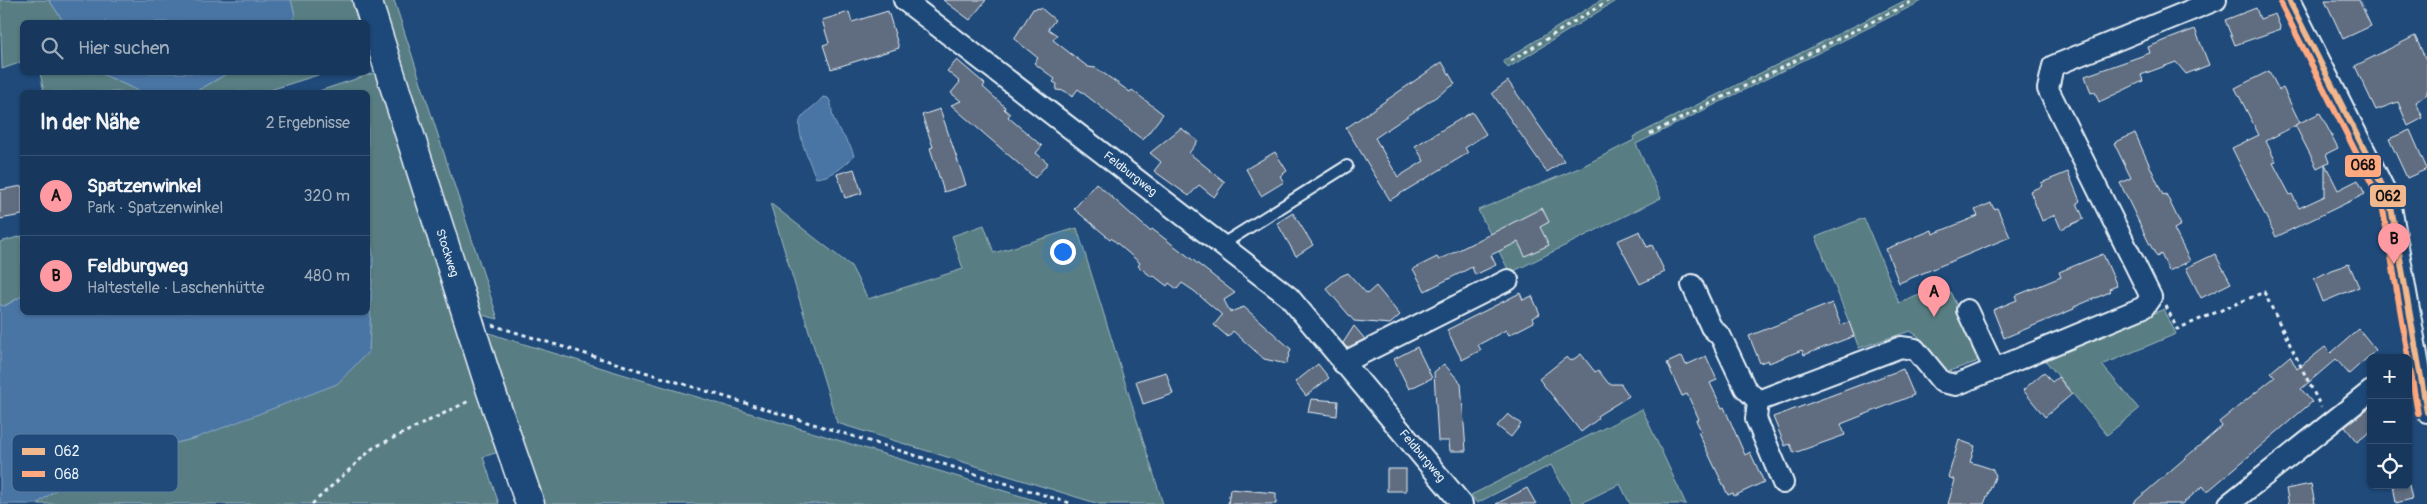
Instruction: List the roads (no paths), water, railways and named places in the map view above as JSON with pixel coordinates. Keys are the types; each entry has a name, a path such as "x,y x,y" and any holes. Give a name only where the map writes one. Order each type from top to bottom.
{"street":[{"name":"Stockweg","path":"367,0 490,391 530,504"},
{"name":"Feldburgweg","path":"904,0 1289,297 1462,504"},
{"path":"1758,401 1901,347 1915,349 1942,382 1956,385 2144,307 2151,297 2048,89 2053,66 2216,0"},
{"path":"2289,0 2390,202 2427,412"},
{"path":"1343,363 1508,280"},
{"path":"1692,284 1711,327 1721,337 1745,388 1758,401"},
{"path":"1968,310 1995,370"},
{"path":"2229,504 2367,394"},
{"path":"1758,401 1756,419 1783,483"}],"lane":[{"path":"1222,244 1347,166"}],"water":[{"path":"49,0 291,0 295,15 293,20 63,20"},
{"path":"104,75 225,75 198,90 137,90"},
{"path":"823,97 830,100 835,122 854,156 837,171 827,176 816,178 801,138 800,122 804,114"},
{"path":"370,241 373,255 369,351 337,384 196,438 178,442 178,434 12,434 12,492 53,492 37,504 0,504 0,305 5,306 20,297 20,315 370,315"}],"place":[{"name":"Feldburgweg","path":"2394,264"},
{"name":"Spatzenwinkel","path":"1934,317"}]}
